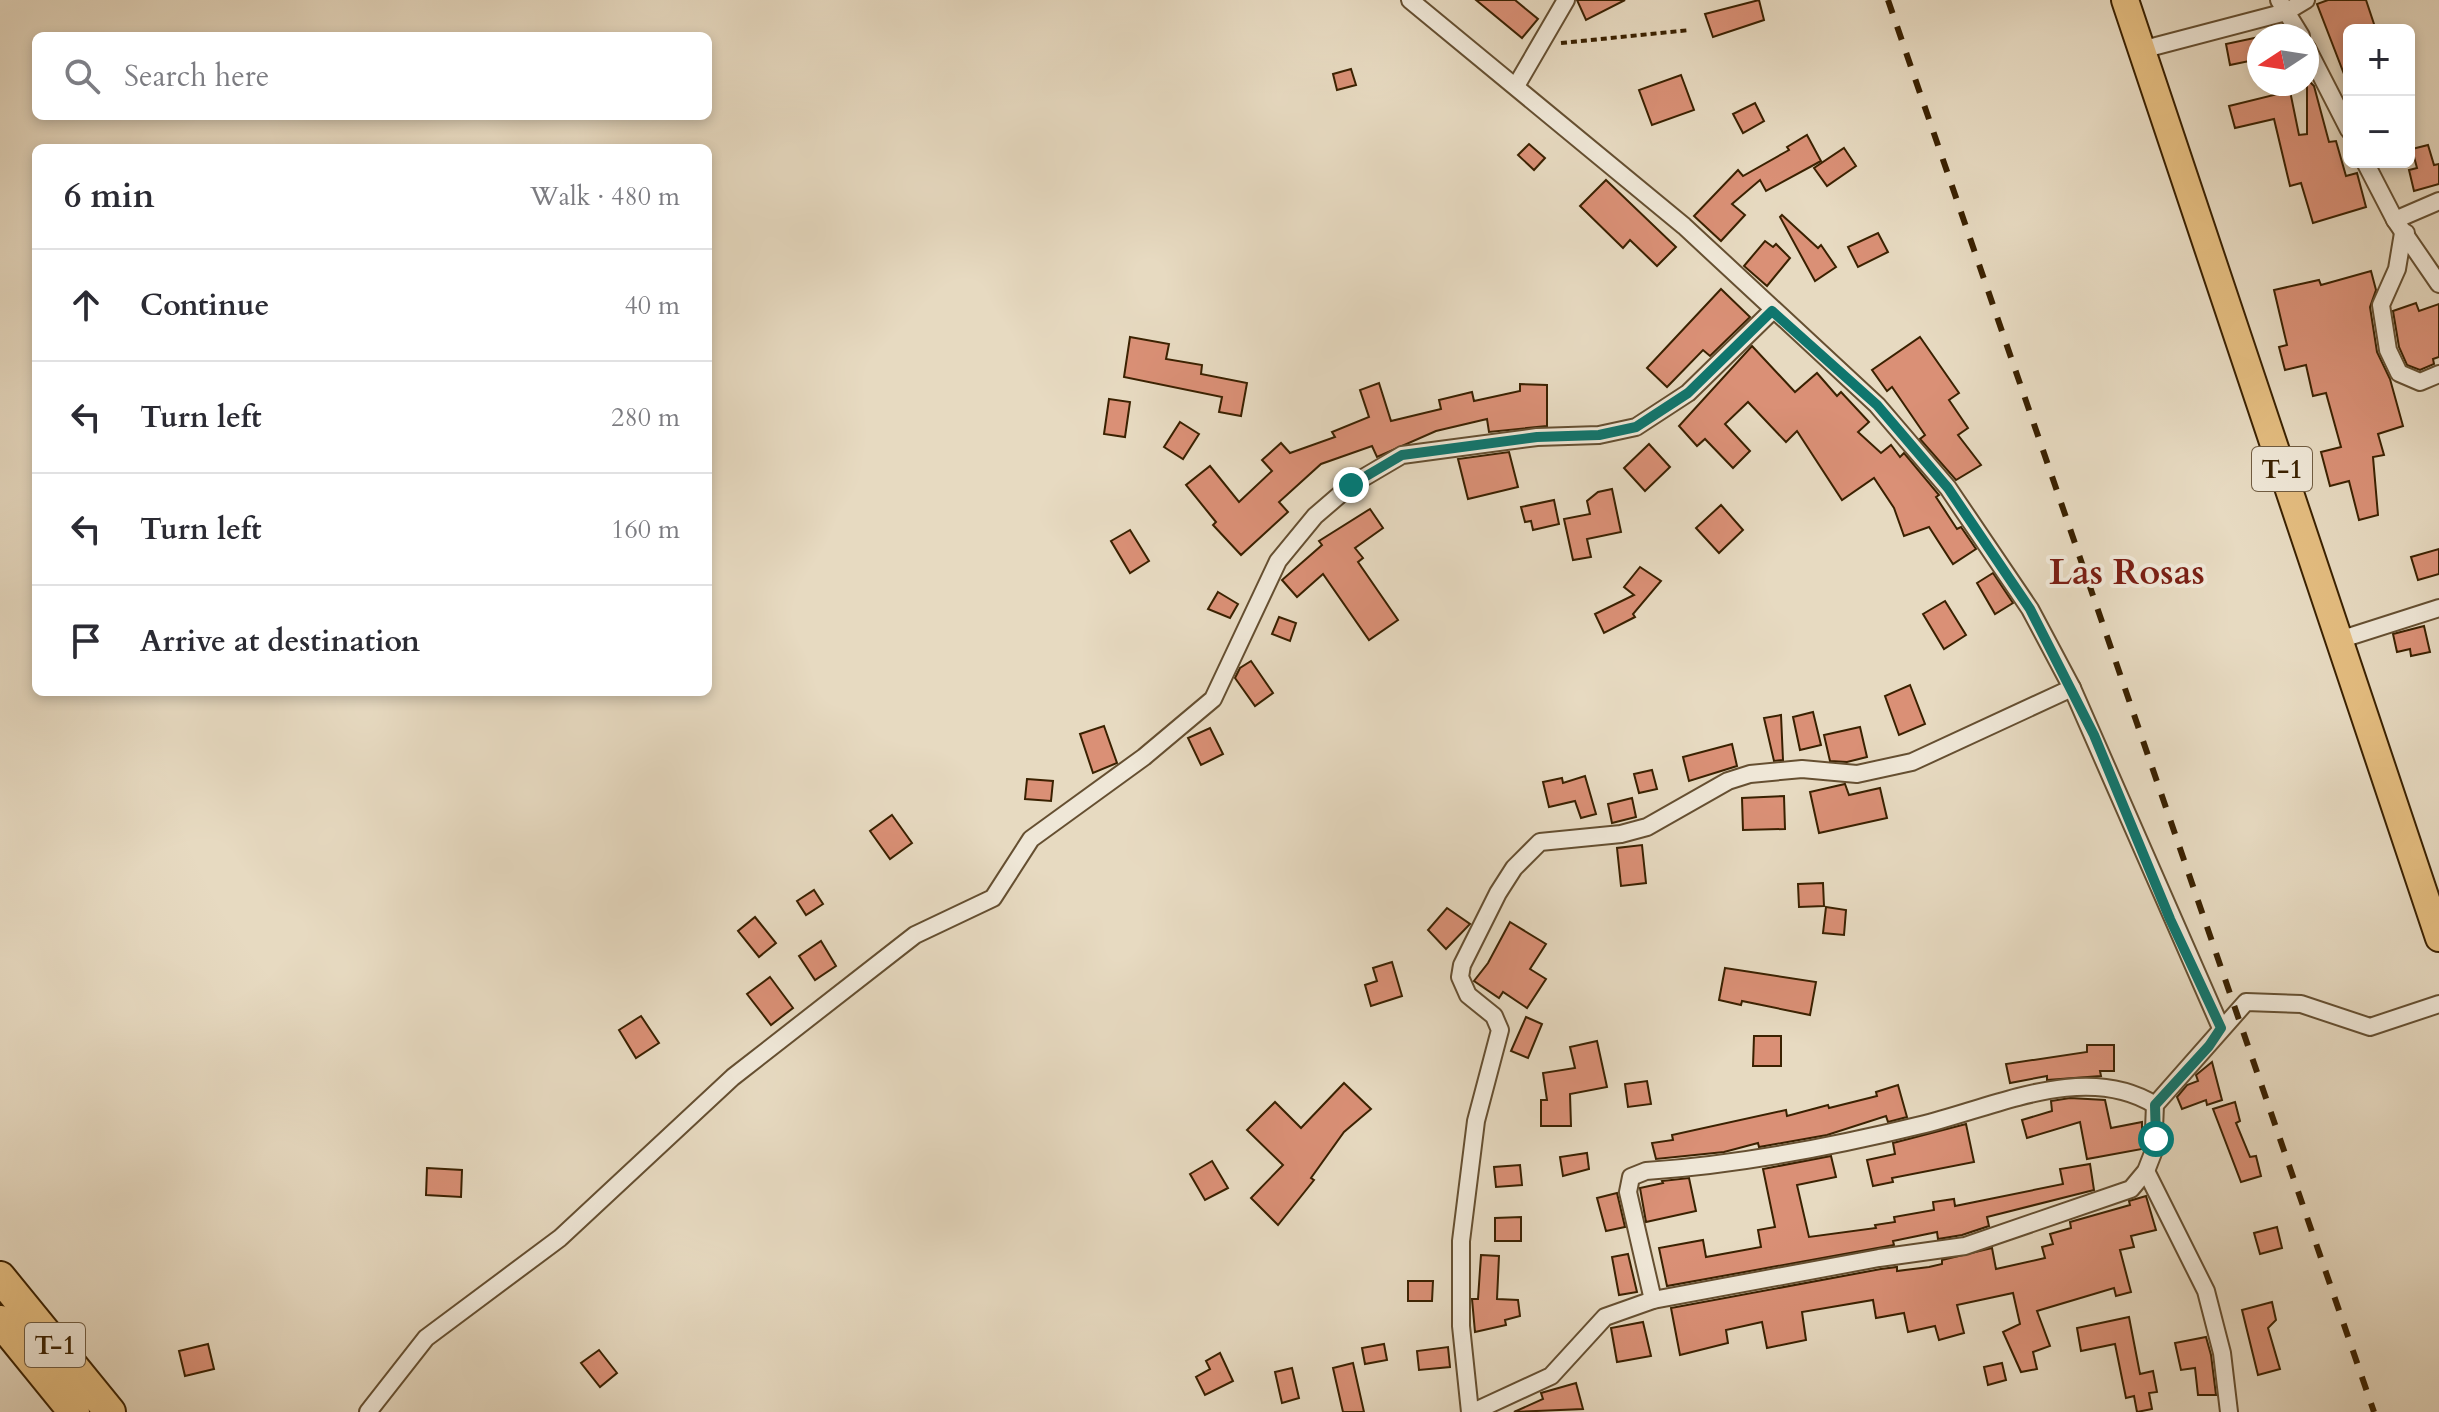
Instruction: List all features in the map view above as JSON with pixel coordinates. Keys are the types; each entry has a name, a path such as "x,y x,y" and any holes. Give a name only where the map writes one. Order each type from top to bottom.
{"highway":[{"name":"T-1","path":"0,1277 110,1412"},
{"name":"T-1","path":"0,1321 74,1412"}],"main road":[{"name":"T-1","path":"2125,0 2439,938"}],"street":[{"path":"1410,0 1684,226 1772,311 1877,405 1948,488 2030,609 2072,688 2221,1028"},
{"path":"1516,86 1566,0"},
{"path":"2141,50 2306,0"},
{"path":"2283,6 2294,24"},
{"path":"2319,71 2343,118"},
{"path":"2368,168 2439,284"},
{"path":"2401,226 2439,201"},
{"path":"2401,226 2403,233 2397,269 2381,305 2383,330 2399,373 2420,382 2439,374"},
{"path":"368,1412 426,1338 560,1238 733,1077 915,935 993,898 1031,839 1144,757 1213,699 1278,561 1315,516 1351,485 1402,455 1537,437 1599,435 1636,427 1688,393 1772,311"},
{"path":"2339,640 2439,608"},
{"path":"2072,688 1912,762 1857,774 1802,769 1750,774 1728,781 1647,827 1621,834 1540,842 1514,868 1470,947 1460,977 1468,995 1494,1016 1500,1030 1476,1121 1461,1241 1461,1326 1471,1412 1529,1390 1551,1376 1605,1317 1653,1300 1879,1258 1965,1246 2131,1189 2146,1171 2156,1139 2155,1105 2246,1002 2301,1004 2370,1027 2439,1004"},
{"path":"1653,1300 1628,1192 1631,1177 1646,1171 1762,1159 1922,1125 2009,1098 2064,1090 2126,1089 2155,1105"},
{"path":"2146,1171 2206,1291 2222,1353 2229,1412"}],"path":[{"path":"1542,45 1690,30"}],"building":[{"path":"1476,0 1515,0 1538,19 1522,38"},
{"path":"1577,0 1625,0 1586,20"},
{"path":"1759,0 1764,20 1713,37 1705,14"},
{"path":"2328,0 2366,0 2374,24 2343,24 2343,71 2317,4"},
{"path":"2247,40 2247,61 2230,65 2226,44"},
{"path":"1351,69 1356,85 1337,90 1333,74"},
{"path":"1681,75 1694,110 1652,125 1639,90"},
{"path":"2270,96 2291,96 2299,135 2307,134 2307,96 2317,96 2329,142 2336,141 2346,176 2357,173 2366,207 2313,223 2301,183 2290,186 2274,119 2235,128 2229,106"},
{"path":"1755,103 1764,121 1743,133 1733,114"},
{"path":"1807,135 1821,161 1766,191 1760,180 1732,204 1745,215 1721,241 1694,216 1738,170 1743,176 1789,150 1787,147"},
{"path":"1529,144 1545,158 1534,170 1518,155"},
{"path":"2428,145 2434,165 2439,164 2439,184 2414,191 2409,170 2417,168 2415,148"},
{"path":"1844,148 1856,166 1827,186 1814,168"},
{"path":"1606,180 1676,247 1657,266 1630,240 1623,248 1580,206"},
{"path":"1782,215 1818,248 1821,245 1836,267 1815,281 1780,217"},
{"path":"1878,233 1888,252 1858,267 1848,247"},
{"path":"1765,241 1773,247 1776,244 1790,258 1767,286 1744,266"},
{"path":"2371,271 2376,290 2370,307 2377,352 2390,379 2403,426 2378,434 2384,455 2373,457 2378,515 2359,520 2349,481 2330,486 2321,452 2341,447 2326,393 2313,396 2306,365 2285,370 2279,347 2287,345 2274,290 2319,280 2321,285"},
{"path":"1721,289 1750,317 1710,356 1703,350 1667,387 1647,368"},
{"path":"2416,303 2419,311 2439,304 2439,357 2433,359 2434,364 2420,370 2407,365 2399,347 2393,311"},
{"path":"1130,337 1169,344 1166,359 1202,365 1201,374 1247,383 1241,416 1219,412 1222,397 1124,377"},
{"path":"1920,337 1959,393 1949,400 1968,428 1958,435 1981,465 1956,480 1920,439 1925,435 1892,387 1887,391 1872,370"},
{"path":"1752,346 1795,392 1817,373 1837,396 1841,392 1869,422 1858,432 1881,453 1891,445 1900,457 1904,453 1939,495 1936,497 1957,529 1961,527 1976,549 1953,564 1929,527 1904,536 1894,508 1874,478 1842,500 1797,431 1786,442 1748,402 1725,424 1750,451 1733,468 1705,439 1697,446 1679,426"},
{"path":"1379,383 1391,421 1441,409 1439,400 1472,392 1474,401 1520,391 1520,384 1547,385 1547,426 1489,432 1487,419 1436,431 1377,457 1372,446 1321,464 1279,502 1288,512 1241,555 1213,525 1216,522 1186,485 1210,466 1239,502 1272,471 1262,460 1281,443 1290,453 1335,437 1332,432 1369,417 1360,390"},
{"path":"1109,399 1130,402 1125,437 1104,434"},
{"path":"1180,422 1199,434 1183,459 1164,447"},
{"path":"1649,444 1670,467 1645,491 1624,468"},
{"path":"1509,452 1518,487 1468,499 1458,459"},
{"path":"1612,489 1621,532 1587,539 1591,557 1573,560 1564,519 1590,514 1587,501 1598,492"},
{"path":"1554,500 1559,524 1533,530 1531,521 1525,522 1521,507"},
{"path":"1721,505 1743,530 1719,553 1696,528"},
{"path":"1370,509 1383,528 1355,548 1363,558 1358,562 1398,620 1369,640 1323,574 1297,597 1282,580 1322,545 1319,541"},
{"path":"1130,530 1149,561 1130,573 1111,541"},
{"path":"2439,549 2439,574 2418,580 2411,557"},
{"path":"1640,567 1661,581 1633,614 1635,617 1604,633 1595,614 1634,595 1624,587"},
{"path":"1993,573 2013,603 1995,614 1977,583"},
{"path":"1218,592 1238,604 1230,618 1208,609"},
{"path":"1945,601 1966,635 1944,649 1923,614"},
{"path":"1279,617 1296,623 1290,641 1272,634"},
{"path":"2424,626 2430,652 2411,656 2410,649 2397,652 2393,634"},
{"path":"1251,661 1273,693 1255,706 1235,678 1240,668"},
{"path":"1910,685 1925,724 1899,735 1885,696"},
{"path":"1813,712 1821,745 1800,750 1793,717"},
{"path":"1781,715 1783,760 1774,761 1764,718"},
{"path":"1104,726 1117,763 1093,773 1080,734"},
{"path":"1860,727 1867,757 1847,762 1830,761 1824,735"},
{"path":"1210,728 1223,754 1201,765 1188,738"},
{"path":"1732,744 1737,766 1689,781 1683,757"},
{"path":"1652,770 1657,789 1639,793 1634,774"},
{"path":"1585,776 1596,814 1581,818 1575,801 1549,807 1543,782 1562,778 1563,783"},
{"path":"1027,779 1053,781 1051,801 1025,799"},
{"path":"1845,784 1849,795 1880,788 1887,818 1819,833 1810,792"},
{"path":"1784,796 1785,829 1743,830 1742,798"},
{"path":"1632,798 1636,817 1612,823 1608,804"},
{"path":"892,815 912,843 890,859 870,831"},
{"path":"1642,845 1646,883 1621,886 1617,848"},
{"path":"1823,883 1824,906 1799,907 1798,884"},
{"path":"814,890 823,904 806,915 797,901"},
{"path":"1826,907 1846,910 1844,935 1823,933"},
{"path":"1447,908 1470,924 1446,949 1428,930"},
{"path":"755,917 776,943 759,957 738,931"},
{"path":"1510,922 1546,944 1530,969 1546,979 1527,1008 1503,992 1499,998 1474,981 1488,963"},
{"path":"821,941 836,966 815,980 799,956"},
{"path":"1392,962 1402,996 1371,1006 1365,985 1377,981 1373,968"},
{"path":"1725,968 1816,982 1810,1015 1742,1001 1741,1005 1719,1000"},
{"path":"770,977 793,1008 771,1025 747,994"},
{"path":"641,1016 659,1043 636,1058 619,1030"},
{"path":"1526,1017 1542,1024 1528,1058 1511,1051"},
{"path":"1754,1036 1781,1036 1781,1066 1753,1066"},
{"path":"1597,1041 1607,1087 1570,1094 1571,1126 1541,1126 1541,1100 1547,1100 1543,1073 1575,1068 1570,1047"},
{"path":"2087,1045 2114,1045 2114,1071 2100,1071 2101,1076 2047,1080 2047,1076 2010,1083 2006,1064 2087,1052"},
{"path":"2212,1062 2222,1100 2207,1105 2206,1100 2182,1109 2177,1097 2187,1085 2198,1081 2196,1075"},
{"path":"1647,1081 1651,1104 1628,1107 1625,1084"},
{"path":"1344,1083 1371,1109 1344,1132 1311,1178 1314,1180 1278,1225 1251,1198 1283,1165 1247,1130 1275,1102 1301,1128"},
{"path":"1898,1085 1907,1117 1888,1122 1886,1116 1827,1135 1759,1147 1758,1143 1724,1152 1656,1159 1652,1143 1673,1140 1672,1135 1786,1110 1787,1116 1828,1105 1829,1108 1877,1096 1876,1092"},
{"path":"2070,1098 2105,1100 2111,1128 2142,1122 2142,1149 2087,1159 2080,1122 2027,1138 2022,1120 2052,1111 2051,1101"},
{"path":"2235,1102 2240,1121 2236,1123 2250,1157 2256,1156 2261,1176 2241,1182 2213,1109"},
{"path":"1966,1124 1974,1162 1892,1178 1893,1182 1873,1186 1867,1160 1895,1154 1893,1143"},
{"path":"1587,1153 1589,1169 1563,1176 1560,1157"},
{"path":"1831,1156 1836,1177 1797,1185 1809,1237 1876,1228 1875,1225 1895,1222 1894,1217 1934,1210 1933,1202 1954,1199 1955,1206 2063,1184 2060,1169 2090,1164 2094,1190 1987,1217 1989,1226 1962,1235 1938,1239 1937,1232 1893,1241 1894,1245 1667,1286 1659,1248 1703,1240 1706,1257 1761,1247 1758,1230 1775,1227 1763,1169"},
{"path":"1212,1161 1228,1188 1205,1200 1190,1174"},
{"path":"1520,1165 1522,1185 1496,1187 1494,1167"},
{"path":"427,1168 462,1170 461,1197 426,1195"},
{"path":"1689,1178 1696,1211 1646,1222 1640,1188 1662,1181"},
{"path":"1617,1193 1625,1227 1606,1231 1597,1198"},
{"path":"2146,1196 2156,1230 2131,1236 2134,1247 2120,1250 2131,1292 2116,1296 2114,1288 2037,1311 2050,1346 2033,1352 2037,1369 2021,1372 2003,1332 2020,1324 2013,1293 1957,1305 1964,1333 1939,1340 1935,1326 1908,1332 1904,1313 1876,1318 1873,1300 1802,1312 1806,1340 1767,1348 1762,1322 1726,1330 1728,1343 1680,1355 1671,1308 1881,1269 1897,1267 1897,1271 1929,1267 1942,1264 1942,1260 1992,1248 1996,1269 2045,1258 2042,1247 2053,1244 2050,1234 2071,1228 2070,1222 2130,1205 2129,1201"},
{"path":"1521,1217 1521,1241 1495,1241 1495,1218"},
{"path":"2277,1227 2282,1248 2260,1254 2254,1233"},
{"path":"1628,1254 1637,1292 1619,1295 1612,1257"},
{"path":"1481,1255 1499,1256 1497,1299 1518,1300 1520,1316 1505,1320 1506,1325 1475,1332 1472,1299 1478,1299"},
{"path":"1408,1281 1433,1281 1432,1301 1408,1301"},
{"path":"2272,1302 2276,1320 2268,1328 2280,1369 2258,1375 2242,1310"},
{"path":"2129,1317 2140,1374 2153,1371 2157,1392 2149,1393 2152,1409 2137,1412 2134,1396 2126,1398 2115,1344 2081,1351 2077,1328"},
{"path":"1643,1322 1651,1356 1617,1362 1611,1328"},
{"path":"2206,1337 2216,1395 2198,1395 2195,1368 2181,1370 2175,1343"},
{"path":"208,1344 214,1369 185,1376 179,1351"},
{"path":"1384,1344 1387,1360 1365,1364 1362,1348"},
{"path":"1448,1347 1450,1367 1419,1370 1417,1351"},
{"path":"599,1350 617,1373 600,1387 581,1363"},
{"path":"1220,1353 1233,1381 1205,1395 1196,1377 1210,1369 1206,1361"},
{"path":"1353,1363 1364,1412 1343,1412 1333,1368"},
{"path":"2002,1363 2006,1380 1988,1385 1984,1367"},
{"path":"1292,1368 1299,1398 1282,1403 1275,1372"},
{"path":"1576,1383 1583,1409 1514,1412 1543,1399 1541,1393"}],"railway":[{"path":"1888,0 2374,1412"}],"district":[{"name":"Las Rosas","path":"2127,571"}],"route":[{"path":"1351,485 1402,455 1537,437 1599,435 1636,427 1688,393 1772,311 1877,405 1948,488 2030,609 2094,735 2170,919 2221,1028 2209,1046 2155,1105 2156,1139"}]}
